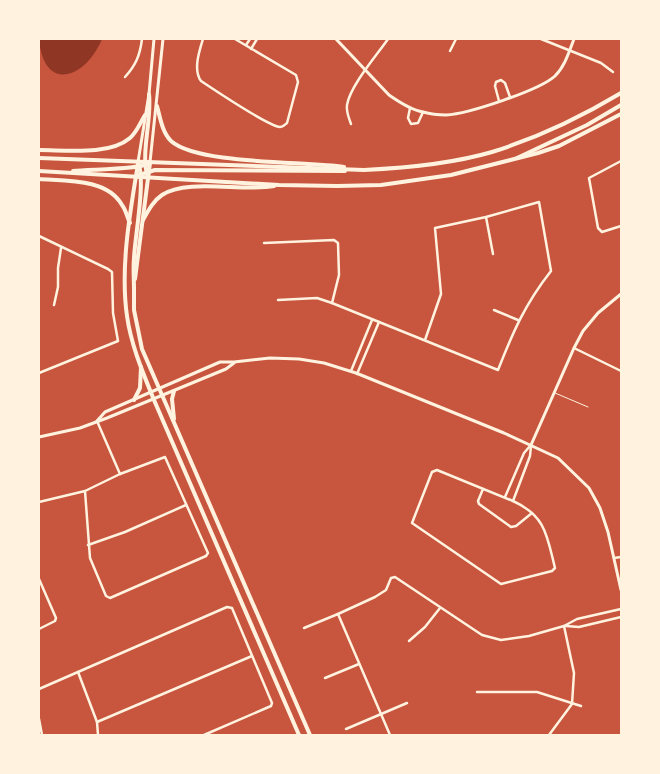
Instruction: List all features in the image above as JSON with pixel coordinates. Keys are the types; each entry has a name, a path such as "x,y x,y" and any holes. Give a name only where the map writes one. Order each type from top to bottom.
{"main road":[{"path":"139,175 148,171 251,170 333,172 412,168 492,152 557,126 621,93"},
{"path":"134,290 149,177 149,94"},
{"path":"517,158 621,105"},
{"path":"158,106 168,137 181,147 200,153 258,161 334,165 364,170"},
{"path":"39,171 139,175 279,185 358,186 404,182 452,175 538,153 559,146 621,114"},
{"path":"39,150 114,147 130,137 145,115"},
{"path":"39,158 138,165"},
{"path":"58,172 148,164 364,170"},
{"path":"138,165 134,310 142,349 310,735"},
{"path":"139,175 130,223 125,270 124,295 127,318 154,400 298,734"},
{"path":"39,179 91,184 107,190 122,205 130,223"},
{"path":"143,220 161,196 178,189 225,186 268,187 279,185"},
{"path":"134,400 140,388 141,365"},
{"path":"174,391 172,399 174,421"}],"street":[{"path":"125,77 133,68 140,54 142,39"},
{"path":"138,165 149,94 154,39"},
{"path":"148,164 158,106 163,39"},
{"path":"203,39 198,55 197,76 201,81 262,118 279,127 284,126 287,123 298,82 296,76 235,39"},
{"path":"246,46 250,39"},
{"path":"251,49 257,39"},
{"path":"336,39 389,95 423,112 446,115 464,112 533,90 545,84 555,76 565,63 574,39"},
{"path":"351,124 347,115 347,105 352,93 388,39"},
{"path":"450,51 456,39"},
{"path":"541,39 601,63 613,72"},
{"path":"498,101 495,86 496,82 501,80 505,83 510,97"},
{"path":"410,107 408,118 411,124 418,123 423,112"},
{"path":"621,161 589,178 598,228 602,232 621,226"},
{"path":"278,300 317,298 498,370 518,320 534,292 551,271 539,202 486,217 435,228 441,294 425,340"},
{"path":"486,217 493,254"},
{"path":"39,236 112,272 113,313 118,341 39,373"},
{"path":"264,243 334,240 338,244 339,275 332,303"},
{"path":"54,305 62,248"},
{"path":"505,498 524,453 531,445 583,331 598,313 621,294"},
{"path":"494,310 518,320"},
{"path":"351,371 372,320"},
{"path":"357,374 379,322"},
{"path":"574,348 621,371"},
{"path":"97,421 105,412 220,362 270,358 300,359 324,363 351,371 531,445 558,458 589,488 600,508 621,590"},
{"path":"39,437 80,428 154,400 226,369 234,362"},
{"path":"97,421 120,474"},
{"path":"513,501 530,456 531,445"},
{"path":"39,502 85,491 120,474 165,457 208,553 206,556 110,598 106,596 90,558 85,491"},
{"path":"437,470 483,489 523,506 532,512 542,523 555,568 552,571 502,584 412,523 432,472 437,470"},
{"path":"483,489 478,501 479,504 511,526 516,526 532,512"},
{"path":"88,545 125,532 186,505"},
{"path":"614,558 621,557"},
{"path":"304,628 375,598 386,590 391,578 395,577 482,635 501,640 529,636 564,626 577,619 621,609"},
{"path":"39,579 56,618 55,621 39,628"},
{"path":"39,689 227,607 232,608 272,703 271,706 204,735"},
{"path":"409,641 440,608"},
{"path":"338,614 390,735"},
{"path":"564,626 579,627 621,617"},
{"path":"549,735 572,704 574,673 564,626"},
{"path":"97,722 252,656"},
{"path":"325,678 360,664"},
{"path":"78,672 97,722 98,735"},
{"path":"476,692 537,692 581,706"},
{"path":"346,730 407,703"},
{"path":"39,719 42,735"}],"lane":[{"path":"554,393 588,407"}],"shaded area":[{"path":"39,39 102,39 86,63 76,71 66,74 57,73 49,68 42,56"}]}
